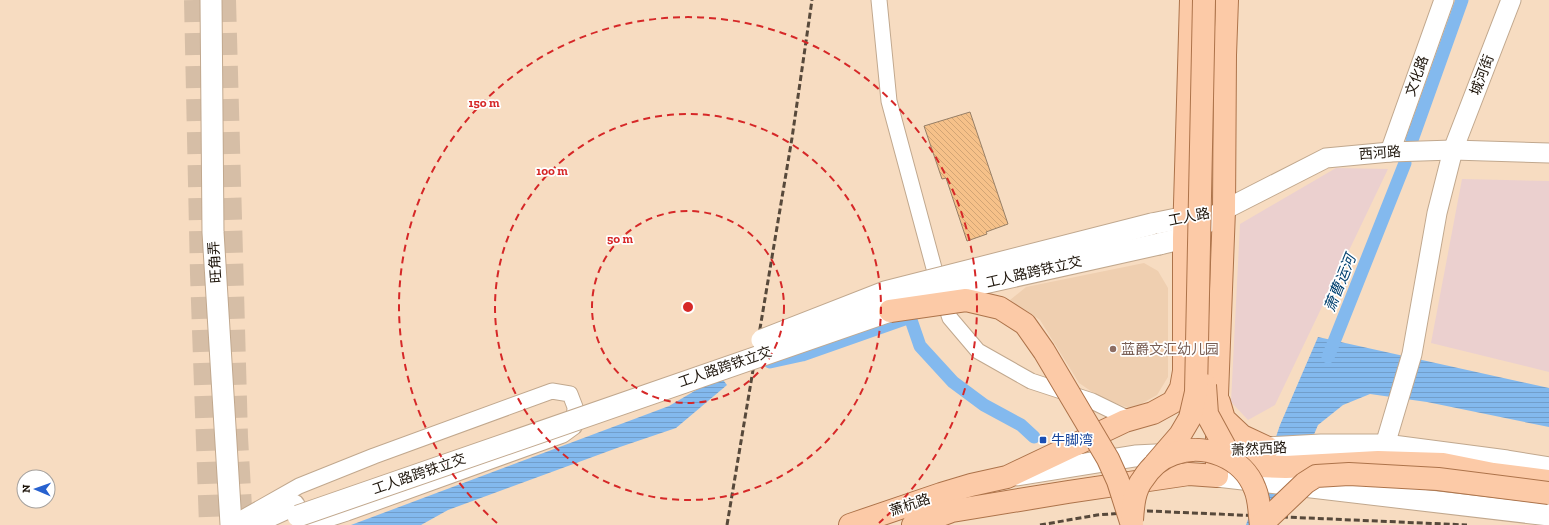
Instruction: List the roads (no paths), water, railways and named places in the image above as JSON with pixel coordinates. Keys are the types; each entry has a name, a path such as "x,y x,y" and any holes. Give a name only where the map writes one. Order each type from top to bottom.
{"main road":[{"name":"旺角弄","path":"211,0 213,232 237,525"},
{"path":"1007,477 1130,420 1153,413 1173,402 1181,388 1184,371 1184,238 1191,0"},
{"path":"1133,525 1134,499 1142,480 1180,436 1190,418 1196,392 1204,0"},
{"path":"1215,0 1205,393 1207,414 1224,455 1245,472 1255,488 1260,504 1261,525"},
{"path":"1217,476 1224,455 1217,395 1224,210 1225,55 1228,0"},
{"name":"工人路","path":"1152,224 1185,216 1224,210"},
{"name":"工人路","path":"1159,244 1184,238 1224,210"},
{"name":"工人路跨铁立交","path":"301,515 417,459 733,351 885,292 1152,224"},
{"name":"工人路跨铁立交","path":"301,515 930,296 1159,244"},
{"path":"890,311 966,300 1000,308 1025,324 1044,351 1108,459 1118,481 1133,525"},
{"path":"1217,395 1224,419 1242,436 1268,448"},
{"name":"萧然西路","path":"970,485 1007,477 1135,456 1224,455 1268,448 1321,445 1385,445 1549,468"},
{"path":"1155,464 1173,454 1194,449 1215,452 1258,466 1286,467 1378,462 1442,464 1493,474 1549,481"},
{"name":"萧然西路","path":"978,507 1189,474 1549,515"},
{"path":"1261,525 1305,483 1316,476 1348,474 1438,479 1549,493"},
{"name":"萧杭路","path":"850,525 970,485"},
{"name":"萧杭路","path":"913,525 952,511 978,507"},
{"path":"237,525 301,515"},
{"path":"277,525 301,515"}],"street":[{"path":"879,0 889,101 938,283 950,318 978,351 1031,381 1092,401 1130,420"},
{"name":"文化路","path":"1390,152 1444,0"},
{"name":"城河街","path":"1385,445 1412,354 1437,213 1453,150 1510,0"},
{"name":"西河路","path":"1224,210 1326,158 1390,152 1453,150 1549,153"},
{"path":"237,525 299,486 374,456 552,390 570,394 575,408 574,427 563,435 347,513 301,515"}],"water":[{"path":"1318,337 1549,388 1549,427 1427,402 1370,394 1343,405 1318,425 1276,525 1246,525 1280,425"},
{"path":"720,376 727,385 676,428 448,510 421,525 351,525 669,406"}],"waterway":[{"name":"萧曹运河","path":"1412,140 1462,0"},
{"name":"萧曹运河","path":"1328,357 1405,163"},
{"path":"770,362 802,355 910,317 920,346 953,382 984,405 1021,425 1034,437"}],"tunnel":[{"path":"195,0 201,274 210,525"},
{"path":"225,0 237,437 242,525"}],"railway":[{"path":"727,525 792,138 812,0"},
{"path":"1040,525 1097,515 1148,511 1467,525"}],"place":[{"name":"蓝爵文汇幼儿园","path":"1113,349"},
{"name":"牛脚湾","path":"1043,440"}]}
